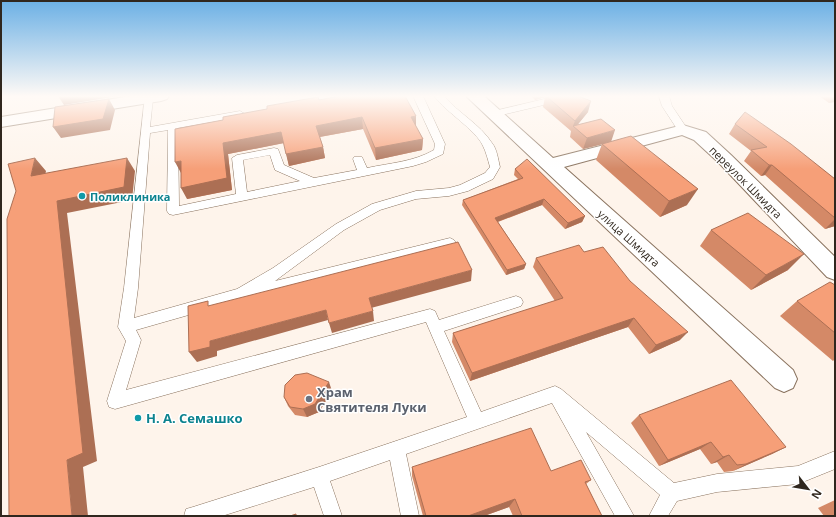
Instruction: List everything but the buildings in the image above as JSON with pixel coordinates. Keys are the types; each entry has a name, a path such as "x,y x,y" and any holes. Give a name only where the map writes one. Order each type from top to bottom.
{"street":[{"path":"1,122 13,120"},
{"name":"улица Шмидта","path":"500,120 784,379"},
{"path":"549,165 683,130"},
{"name":"переулок Шмидта","path":"683,130 700,136 725,159 835,271"}],"lane":[{"path":"148,120 145,131 131,288 125,327 134,340 115,401 430,315 477,421"},
{"path":"145,131 208,120"},
{"path":"173,126 173,211 432,157 439,152 440,144 428,120"},
{"path":"241,294 278,272 340,227 376,206 416,195 449,192 464,188 489,176 495,167 488,144 464,120"},
{"path":"676,120 683,130"},
{"path":"242,196 237,158 274,151 279,167 313,182"},
{"path":"358,159 364,172"},
{"path":"125,327 241,294 450,243"},
{"path":"436,327 516,302"},
{"path":"193,516 319,476 556,394"},
{"path":"556,394 672,493"},
{"path":"556,394 625,516"},
{"path":"396,449 410,516"},
{"path":"658,516 672,493 717,483 798,475 835,460"},
{"path":"319,476 333,516"}],"place":[{"name":"Поликлиника","path":"82,196"},
{"name":"Храм Святителя Луки","path":"309,399"},
{"name":"Н. А. Семашко","path":"138,418"}]}
